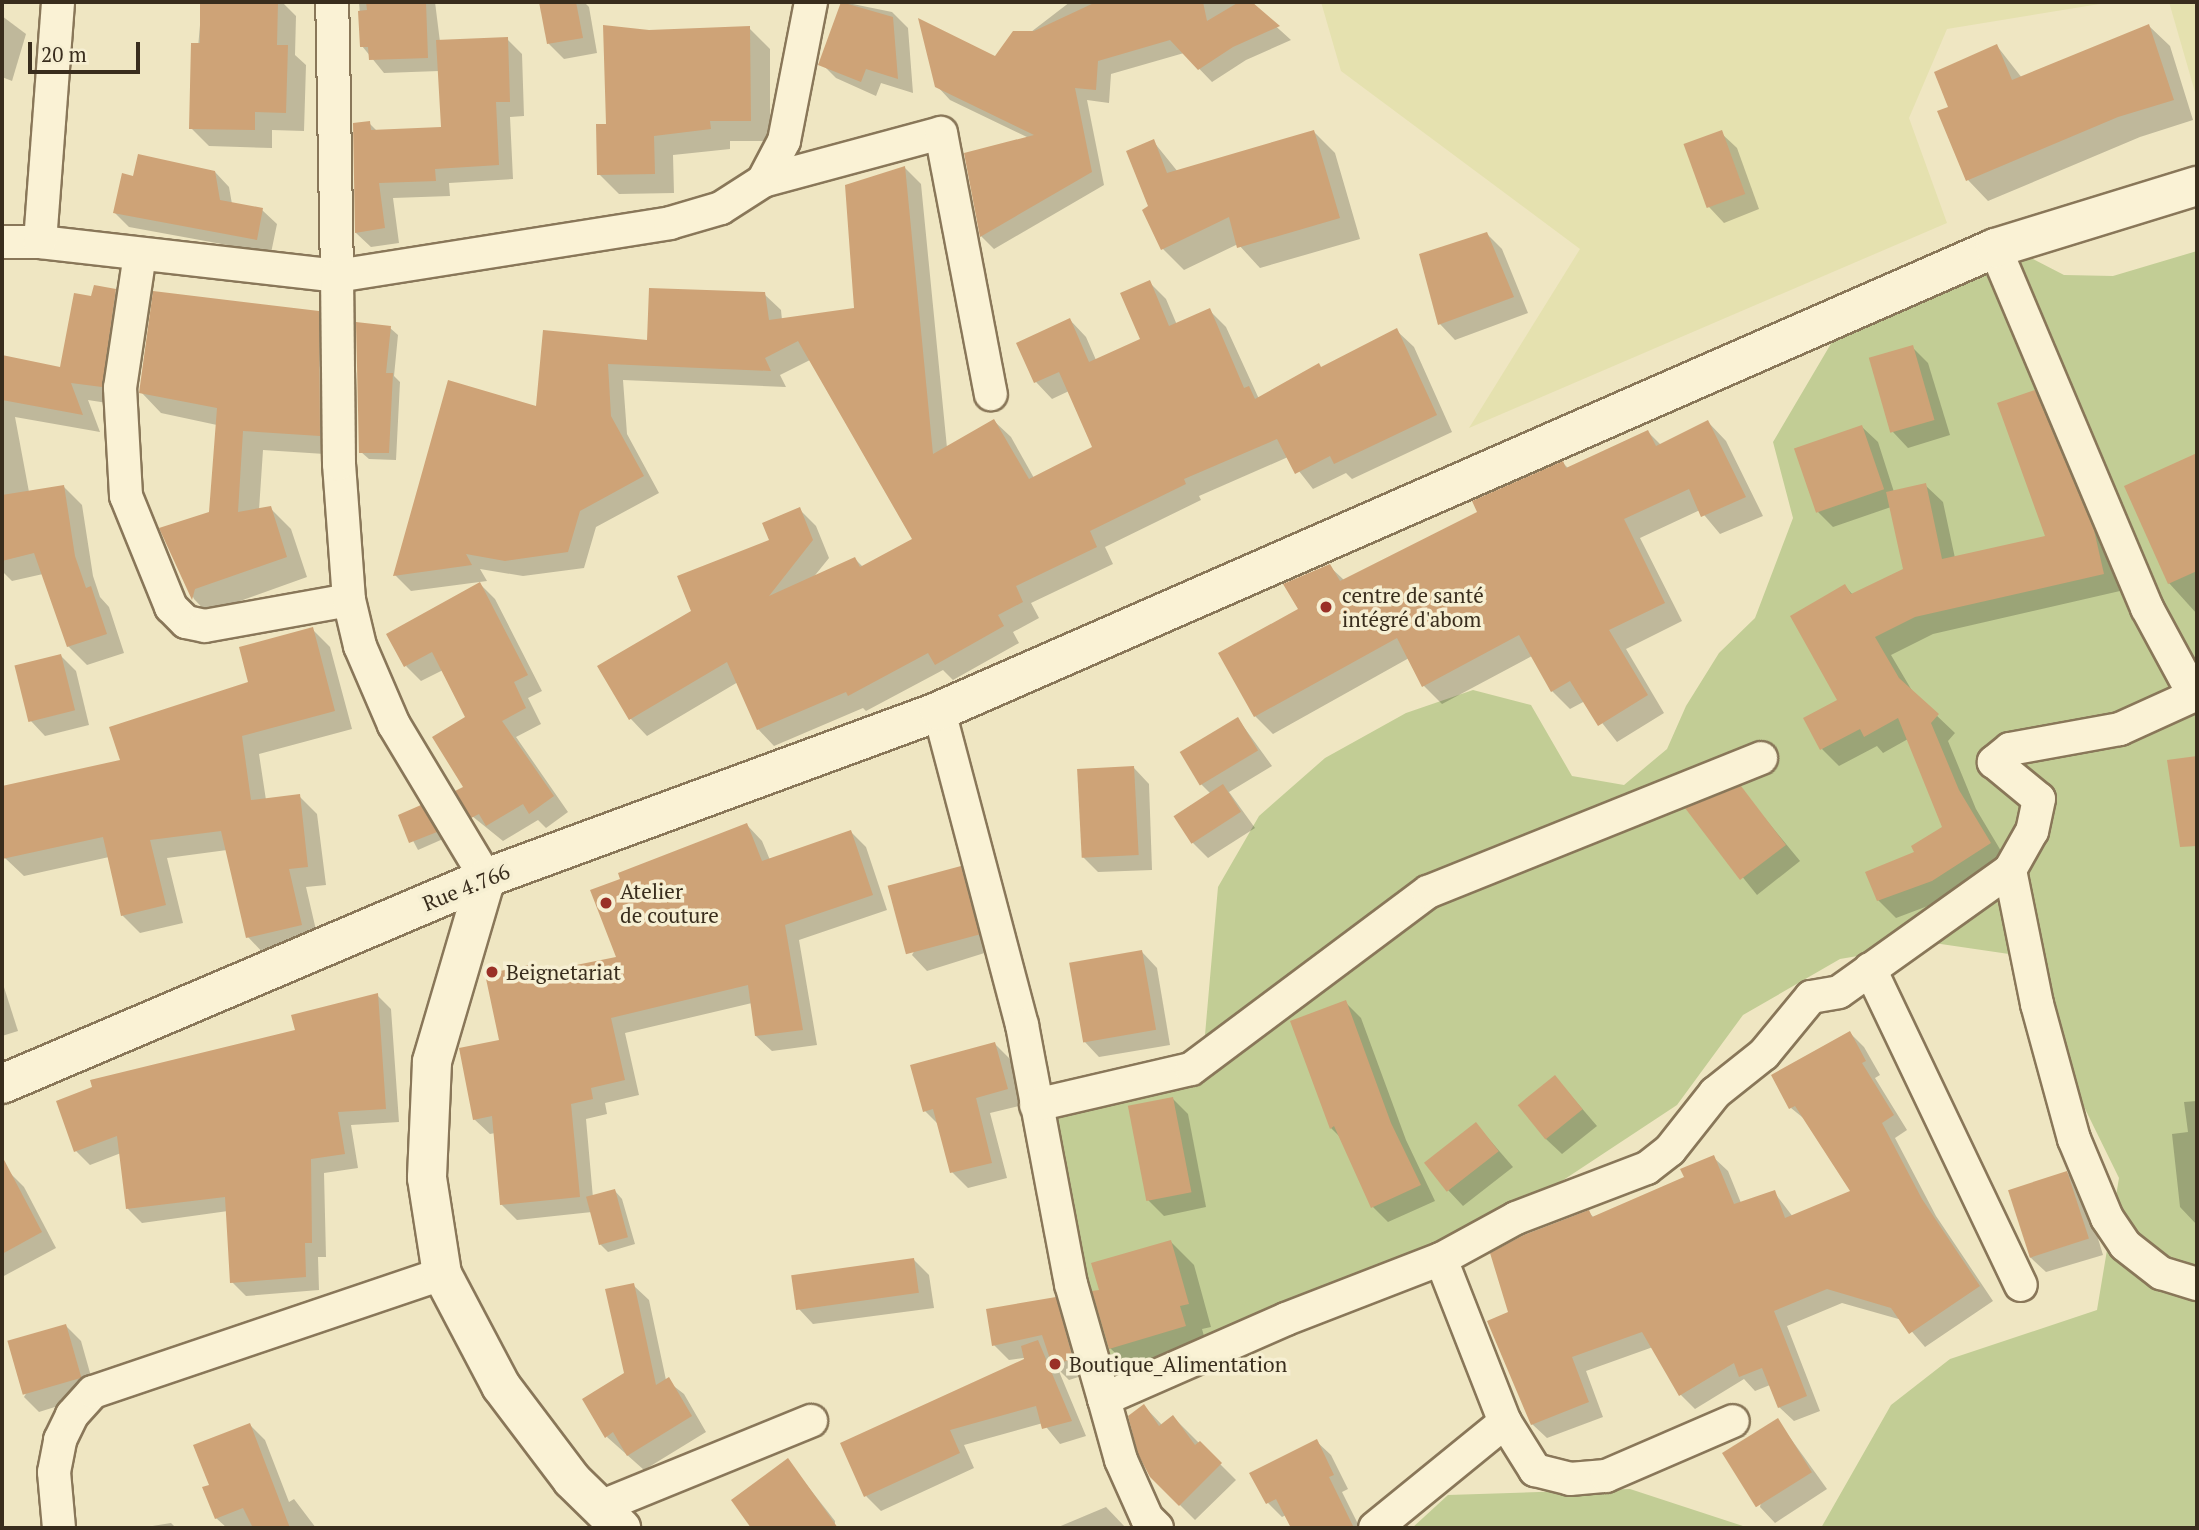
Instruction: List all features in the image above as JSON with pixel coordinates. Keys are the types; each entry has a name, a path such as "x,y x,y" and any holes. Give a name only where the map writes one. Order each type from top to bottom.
{"street":[{"path":"40,242 58,2"},
{"path":"332,2 339,464 349,600 360,646 394,725 486,878 432,1062 427,1178 442,1274 500,1386 572,1480 611,1518 811,1421"},
{"path":"764,181 784,142 811,2"},
{"path":"2,242 40,242 337,276 670,223 721,208 764,181 941,133 991,394"},
{"name":"Rue 4.766","path":"2,1084 486,878 939,711 1995,248 2197,186"},
{"path":"1104,1399 1286,1320 1441,1259 1516,1218 1647,1168 1670,1150 1716,1093 1764,1054 1811,998 1839,992 2010,870 2032,831 2039,799 1994,762 2010,749 2120,729 2196,694 2136,584 1995,248"},
{"path":"140,254 120,388 125,496 171,607 186,622 205,626 349,600"},
{"path":"939,711 1006,961 1071,1284 1121,1460 1147,1518 1157,1528"},
{"path":"1036,1105 1191,1069 1428,892 1761,758"},
{"path":"2010,870 2037,1004 2067,1112 2107,1218 2125,1245 2161,1273 2197,1284"},
{"path":"1870,970 2021,1285"},
{"path":"1441,1259 1505,1422 1535,1470 1570,1479 1606,1476 1733,1421"},
{"path":"59,1528 54,1472 60,1440 72,1415 93,1392 442,1274"},
{"path":"1375,1528 1505,1422"}],"shaded area":[{"path":"1321,2 2112,2 1947,29 1909,118 1947,223 1469,428 1580,249 1341,71"},
{"path":"2169,2 2197,2 2197,99"}],"green space":[{"path":"2000,242 2064,275 2113,276 2197,251 2197,1528 1821,1528 1891,1405 1950,1359 2097,1310 2119,1178 2009,954 1934,943 1840,959 1743,1015 1677,1105 1521,1208 1195,1344 1115,1388 1035,1092 1202,1069 1218,887 1259,816 1325,758 1406,713 1473,690 1531,705 1572,776 1624,785 1667,749 1686,706 1719,653 1755,618 1793,518 1773,442 1852,308"},
{"path":"1630,1489 1749,1528 1412,1528 1448,1495"}],"building":[{"path":"200,2 278,2 277,45 288,45 286,113 255,112 255,130 189,129 191,43 200,43"},
{"path":"366,2 426,2 428,58 369,60 368,47 360,47 358,11 367,10"},
{"path":"539,2 576,2 583,38 547,44"},
{"path":"841,2 893,17 898,79 866,69 861,82 818,65"},
{"path":"1096,2 1203,2 1207,21 1239,2 1252,2 1280,26 1233,47 1198,70 1170,40 1098,61 1096,90 1075,88 1092,172 980,237 964,153 1034,135 935,87 918,18 995,56 1013,31 1034,31"},
{"path":"2149,24 2174,100 2118,117 1966,181 1937,111 1948,107 1934,72 1997,44 2012,80"},
{"path":"603,25 649,30 750,26 751,121 710,121 711,129 654,136 655,174 597,175 596,124 606,124"},
{"path":"508,37 510,102 496,102 499,165 435,169 436,181 379,183 385,228 355,233 353,123 370,121 371,130 441,127 436,40"},
{"path":"1314,130 1340,218 1237,248 1229,217 1161,250 1142,210 1148,206 1126,151 1154,139 1167,173"},
{"path":"1722,130 1745,194 1707,208 1683,144"},
{"path":"138,154 215,171 220,200 263,208 257,240 113,213 122,173 133,176"},
{"path":"905,166 933,454 994,419 1029,479 1092,447 1059,372 1034,383 1016,343 1070,318 1089,362 1140,339 1120,293 1150,280 1169,326 1210,308 1244,388 1249,386 1255,399 1319,363 1321,367 1397,328 1437,415 1334,464 1330,456 1295,474 1277,439 1184,479 1186,484 1090,531 1097,547 1016,586 1023,602 998,615 1004,626 935,665 928,653 848,696 846,692 757,730 727,662 629,720 597,666 691,611 677,576 769,540 762,523 800,507 813,540 769,596 855,557 860,567 912,539 798,341 765,358 771,371 608,364 611,416 644,476 580,511 568,552 505,561 466,554 472,565 393,576 448,380 536,406 543,330 647,340 649,288 765,292 769,320 854,308 845,185"},
{"path":"1487,232 1514,297 1438,325 1419,254"},
{"path":"94,285 116,289 102,387 71,383 83,415 2,400 2,355 60,367 74,293 91,296"},
{"path":"153,291 319,311 320,436 243,431 238,512 271,506 287,557 195,589 192,600 159,528 209,512 217,408 139,393"},
{"path":"356,322 391,326 386,373 393,373 389,453 359,453"},
{"path":"1913,345 1934,420 1890,433 1869,358"},
{"path":"2035,390 2094,530 2104,574 1915,617 1875,637 1899,678 1939,714 1931,723 1959,790 1991,843 1932,881 1877,901 1865,872 1914,852 1911,846 1942,827 1898,718 1864,737 1860,729 1820,750 1803,718 1837,700 1790,616 1845,584 1851,594 1903,569 1886,492 1926,483 1942,559 2045,536 1997,403"},
{"path":"1708,420 1746,497 1701,517 1689,489 1624,519 1665,603 1609,630 1648,695 1598,726 1570,681 1551,692 1519,635 1422,687 1397,638 1254,717 1218,653 1298,609 1283,584 1330,564 1340,581 1477,512 1472,501 1563,461 1566,468 1648,430 1656,446"},
{"path":"1862,425 1884,489 1816,513 1794,448"},
{"path":"2197,453 2197,571 2168,584 2124,486"},
{"path":"64,485 75,556 86,588 91,586 107,634 67,647 34,553 2,561 2,495"},
{"path":"480,582 528,675 514,682 526,708 502,721 554,796 529,814 523,804 486,826 479,814 471,818 455,791 463,787 432,737 465,717 432,652 404,667 386,634"},
{"path":"313,627 335,711 242,736 251,800 300,794 308,867 289,869 302,925 246,938 221,831 150,840 166,905 121,916 103,837 2,859 2,786 120,760 109,727 248,682 239,647"},
{"path":"61,654 75,710 28,722 14,666"},
{"path":"1238,717 1258,750 1200,785 1180,752"},
{"path":"2197,756 2197,846 2180,847 2167,760"},
{"path":"1134,766 1139,855 1082,858 1077,769"},
{"path":"1223,784 1241,812 1191,844 1174,816"},
{"path":"1741,786 1786,845 1740,880 1685,808"},
{"path":"421,805 437,832 409,843 398,815"},
{"path":"747,823 762,861 851,830 873,895 785,925 803,1030 755,1036 748,985 611,1018 625,1080 591,1088 593,1099 571,1104 580,1197 500,1205 492,1116 473,1120 459,1048 499,1040 485,974 529,965 531,974 616,957 590,890 620,879 618,873"},
{"path":"961,866 979,935 906,954 888,886"},
{"path":"1142,950 1156,1030 1083,1043 1069,963"},
{"path":"378,993 386,1109 338,1112 345,1154 311,1159 312,1243 305,1243 306,1277 230,1283 225,1197 126,1209 117,1136 74,1152 56,1101 92,1087 90,1080 295,1030 291,1015"},
{"path":"1346,1000 1391,1123 1421,1185 1371,1208 1334,1126 1330,1129 1290,1021"},
{"path":"1850,1031 1866,1061 1862,1063 1894,1115 1882,1123 1922,1199 1980,1286 1909,1334 1891,1308 1827,1289 1774,1311 1807,1396 1778,1408 1762,1368 1739,1377 1734,1363 1679,1396 1642,1332 1572,1357 1589,1402 1531,1425 1487,1321 1508,1312 1490,1253 1524,1235 1589,1210 1592,1217 1684,1177 1680,1169 1714,1155 1734,1204 1775,1190 1785,1218 1850,1191 1795,1106 1789,1109 1771,1075"},
{"path":"995,1042 1008,1089 976,1098 992,1163 950,1173 933,1109 923,1112 910,1065"},
{"path":"1555,1075 1583,1109 1545,1139 1518,1105"},
{"path":"1173,1097 1192,1192 1146,1201 1128,1106"},
{"path":"1476,1122 1499,1151 1447,1192 1424,1163"},
{"path":"2,1156 42,1232 2,1254"},
{"path":"2067,1171 2089,1239 2030,1258 2008,1190"},
{"path":"615,1189 628,1237 599,1245 586,1197"},
{"path":"1171,1240 1189,1304 1180,1306 1186,1326 1109,1349 1092,1291 1099,1290 1091,1263"},
{"path":"914,1258 919,1293 796,1310 791,1275"},
{"path":"634,1283 656,1385 669,1377 692,1416 627,1456 613,1432 605,1438 582,1399 624,1373 605,1289"},
{"path":"1056,1297 1073,1359 1052,1365 1042,1335 992,1346 986,1309"},
{"path":"66,1324 81,1378 23,1395 7,1341"},
{"path":"1038,1340 1072,1421 1042,1429 1036,1406 950,1430 960,1453 864,1497 840,1443 1024,1359 1021,1346"},
{"path":"1144,1404 1159,1426 1173,1415 1195,1445 1200,1441 1222,1463 1179,1506 1150,1477 1138,1454 1128,1416"},
{"path":"1778,1418 1812,1472 1756,1507 1722,1453"},
{"path":"250,1423 290,1528 253,1528 243,1508 215,1519 202,1487 209,1485 193,1445"},
{"path":"1317,1439 1334,1475 1329,1477 1354,1528 1291,1528 1276,1499 1266,1504 1249,1473"},
{"path":"788,1458 838,1528 751,1528 731,1500"}],"place":[{"name":"centre de santé intégré d'abom","path":"1326,607"},
{"name":"Atelier de couture","path":"606,903"},
{"name":"Beignetariat","path":"492,972"},
{"name":"Boutique_Alimentation","path":"1055,1364"}]}
